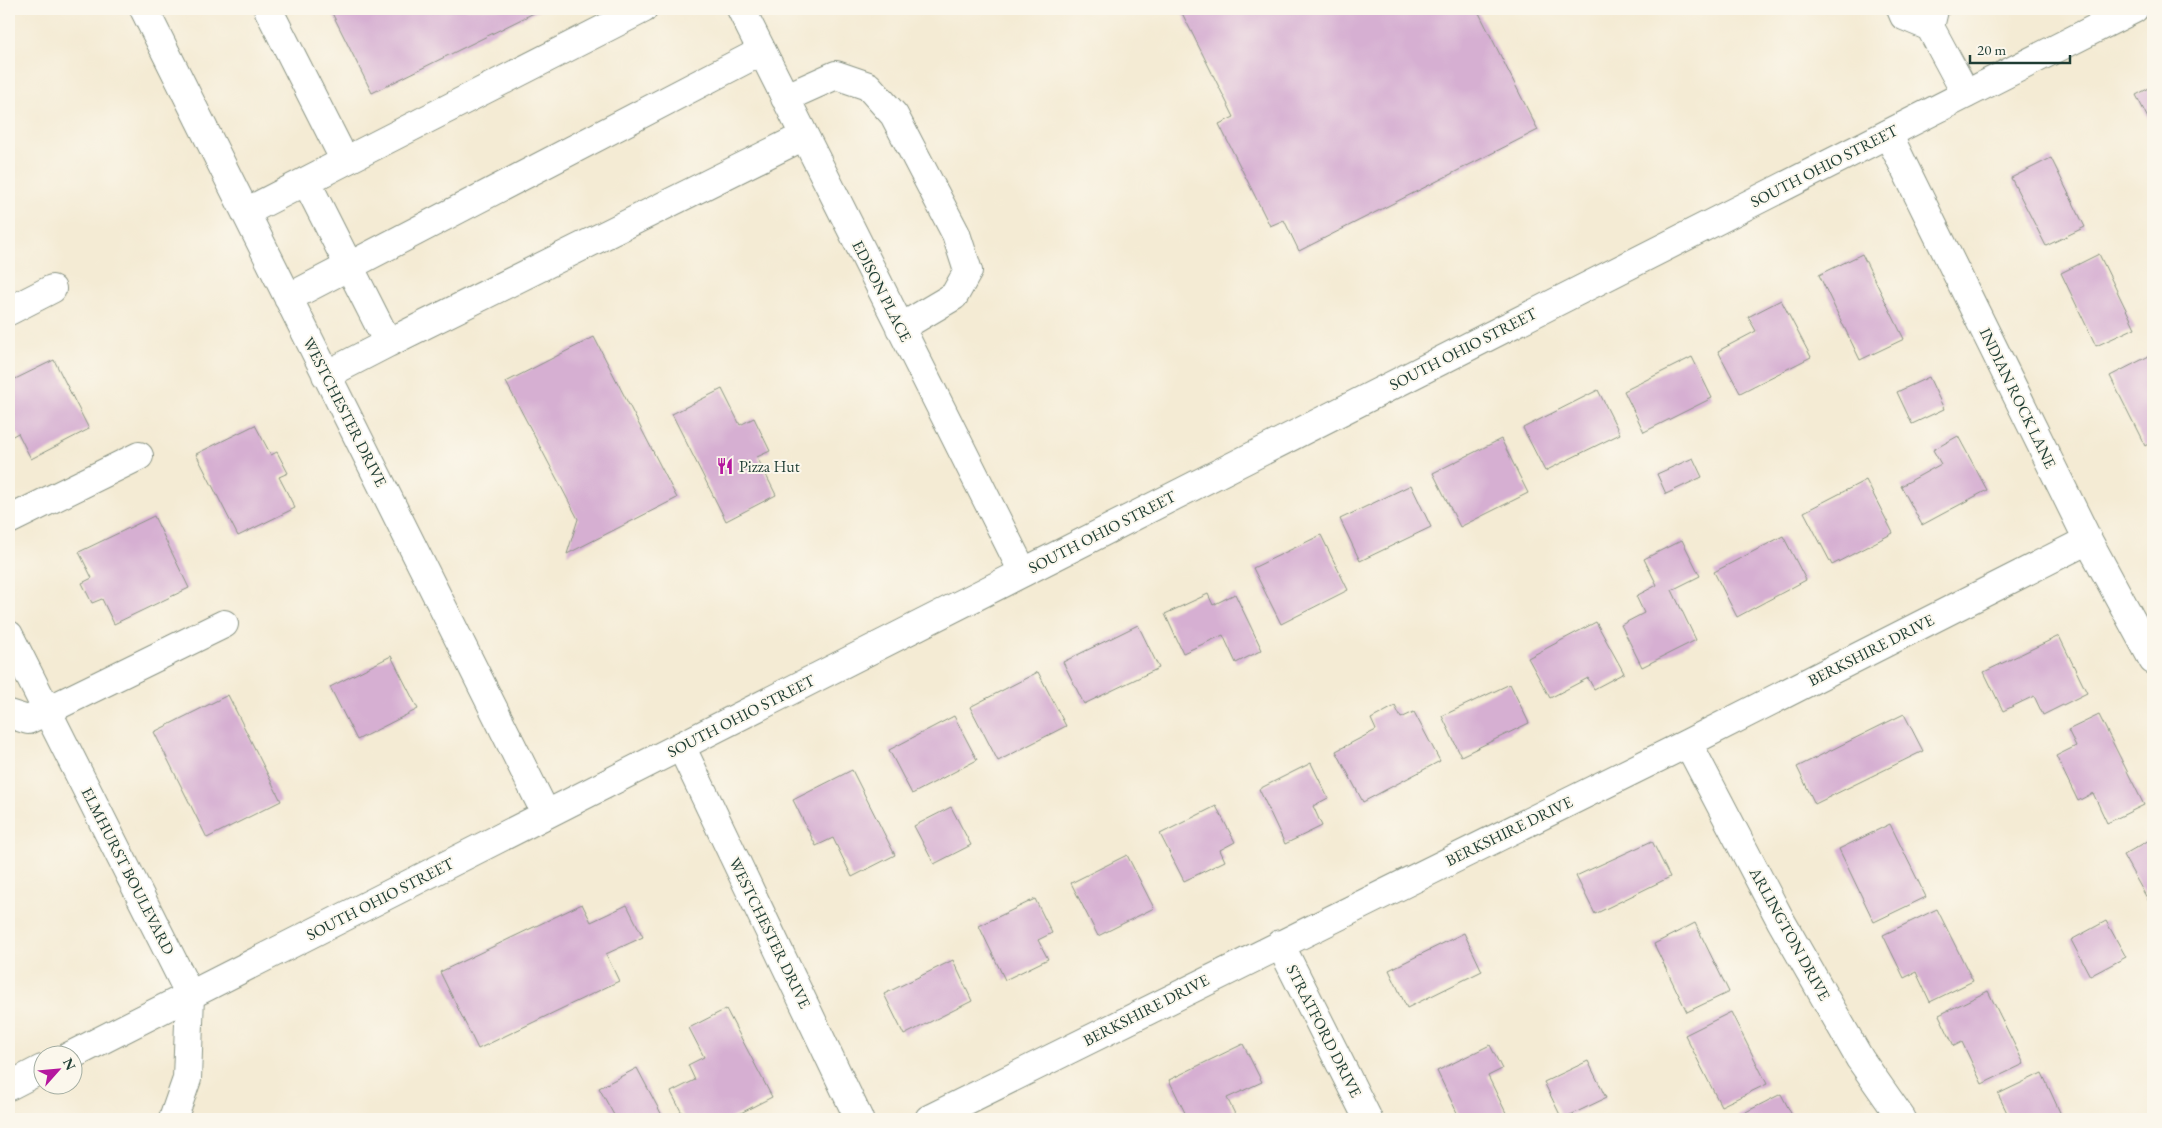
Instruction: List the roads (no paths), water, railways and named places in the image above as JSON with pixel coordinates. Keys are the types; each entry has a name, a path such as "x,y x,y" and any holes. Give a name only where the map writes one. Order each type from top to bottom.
{"street":[{"name":"WESTCHESTER DRIVE","path":"144,9 546,814"},
{"path":"268,9 345,161"},
{"path":"246,212 644,9"},
{"name":"EDISON PLACE","path":"740,9 1023,572"},
{"path":"1900,9 1904,16 1932,18 1966,94"},
{"name":"SOUTH OHIO STREET","path":"82,1050 2134,9"},
{"path":"288,298 762,51"},
{"path":"785,98 836,75 868,86 894,115 956,234 968,271 954,296 900,328"},
{"name":"INDIAN ROCK LANE","path":"1888,134 2088,540 2153,660"},
{"path":"326,374 804,136"},
{"path":"306,181 388,343"},
{"path":"9,311 52,289"},
{"path":"9,520 139,456"},
{"name":"BERKSHIRE DRIVE","path":"929,1119 1688,742 2088,540"},
{"path":"9,714 28,720 224,624"},
{"name":"ELMHURST BOULEVARD","path":"9,635 190,995 187,1079 174,1119"},
{"name":"ARLINGTON DRIVE","path":"1688,742 1781,921 1860,1059 1902,1119"},
{"name":"WESTCHESTER DRIVE","path":"681,746 859,1119"},
{"name":"STRATFORD DRIVE","path":"1280,944 1368,1119"},
{"path":"9,1086 32,1074"}],"place":[{"name":"Pizza Hut","path":"725,466"}]}
